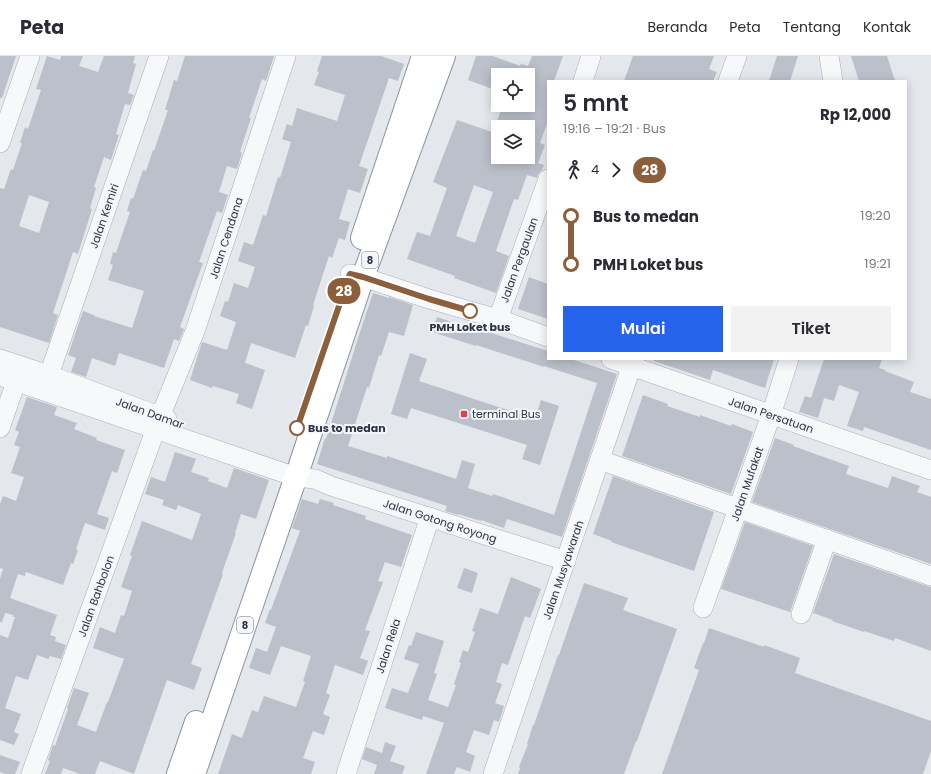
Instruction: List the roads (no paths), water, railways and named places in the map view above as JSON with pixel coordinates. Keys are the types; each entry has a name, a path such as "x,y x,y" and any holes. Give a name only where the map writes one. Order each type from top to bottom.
{"highway":[{"name":"8","path":"194,774 296,471 423,56"},
{"name":"8","path":"356,276 444,56"},
{"name":"8","path":"178,774 296,471"}],"street":[{"path":"0,143 30,56"},
{"name":"Jalan Kemiri","path":"49,375 159,56"},
{"name":"Jalan Cendana","path":"158,423 195,331 286,56"},
{"path":"583,80 592,56"},
{"path":"728,80 737,56"},
{"path":"829,56 834,80"},
{"name":"Jalan Pergaulan","path":"498,319 547,182"},
{"path":"356,276 498,319 547,337"},
{"name":"Jalan Damar","path":"0,359 49,375 158,423"},
{"name":"Jalan Persatuan","path":"616,360 633,363 771,415 931,470"},
{"name":"Jalan Mufakat","path":"703,608 771,415 789,360"},
{"name":"Jalan Musyawarah","path":"493,774 633,363"},
{"path":"0,428 8,379"},
{"name":"Jalan Damar","path":"8,379 158,423 296,471"},
{"name":"Jalan Bahbolon","path":"31,774 158,423"},
{"path":"600,460 931,576"},
{"name":"Jalan Gotong Royong","path":"296,471 331,486 566,561"},
{"name":"Jalan Rela","path":"346,774 430,517"},
{"path":"801,614 827,539"}],"place":[{"name":"PMH Loket bus","path":"470,311"},
{"name":"terminal Bus","path":"464,414"},
{"name":"Bus to medan","path":"297,428"}]}
